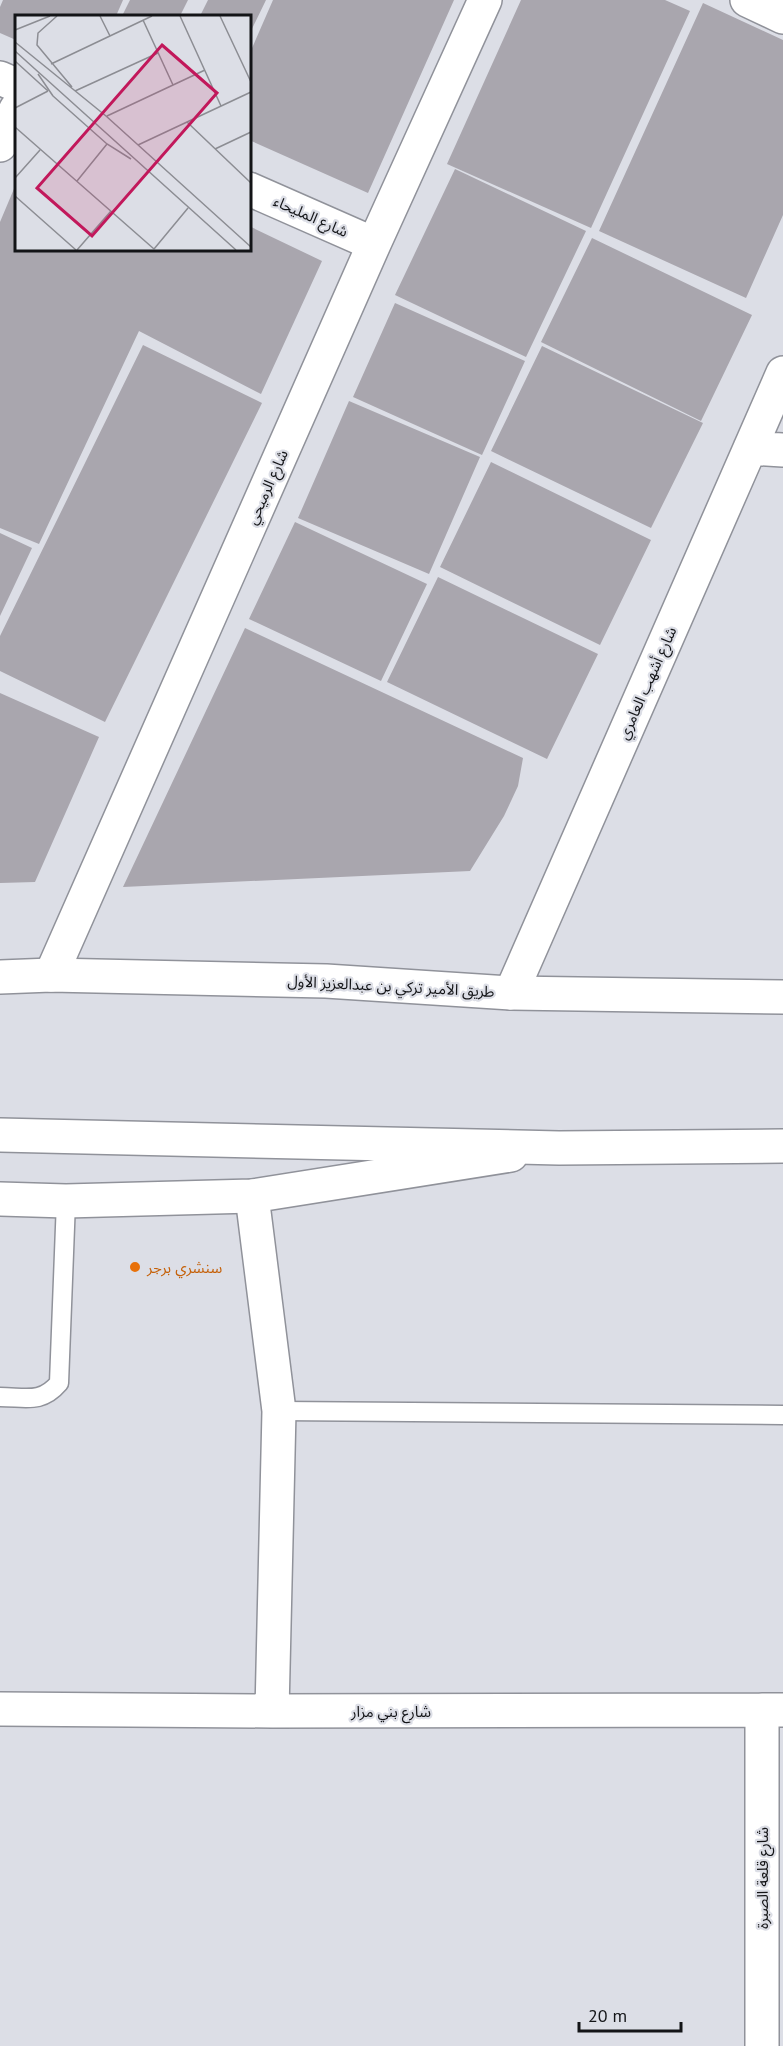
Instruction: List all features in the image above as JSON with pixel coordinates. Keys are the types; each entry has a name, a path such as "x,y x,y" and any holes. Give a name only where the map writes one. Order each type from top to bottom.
{"street":[{"name":"شارع الرميحي","path":"51,975 374,244 485,0"},
{"path":"747,0 783,17"},
{"path":"0,78 15,86"},
{"path":"0,145 15,111"},
{"name":"شارع المليحاء","path":"250,189 374,244"},
{"name":"شارع أشهب العامري","path":"511,993 783,373"},
{"path":"750,448 783,450"},
{"name":"طريق الأمير تركي بن عبدالعزيز الأول","path":"0,977 51,975 326,981 511,993 783,997"},
{"path":"0,1135 559,1148 783,1146"},
{"path":"0,1199 66,1201 252,1196 559,1148"},
{"path":"252,1196 279,1411 272,1711"},
{"name":"شارع بني مزار","path":"0,1709 772,1710"},
{"name":"شارع قلعة الصبرة","path":"762,2046 772,1710"}],"lane":[{"path":"0,1397 40,1398 52,1392 59,1383 66,1201"},
{"path":"279,1411 783,1415"}],"building":[{"path":"3,0 123,0 116,15 15,15 15,40 0,33 0,7"},
{"path":"130,0 188,0 180,15 122,15"},
{"path":"208,0 266,0 250,33 250,15 200,15"},
{"path":"273,0 454,0 368,193 250,140 250,53"},
{"path":"521,0 665,0 690,11 591,228 447,164"},
{"path":"703,3 783,40 783,215 746,298 599,231"},
{"path":"455,169 586,231 526,357 395,295"},
{"path":"15,186 15,250 250,250 250,226 322,261 261,394 139,331 39,544 0,528 0,222"},
{"path":"592,238 752,315 701,421 541,342"},
{"path":"395,303 525,361 482,455 353,397"},
{"path":"143,345 262,403 105,722 0,671 0,636"},
{"path":"542,346 703,423 651,528 491,451"},
{"path":"349,401 480,457 429,574 298,518"},
{"path":"491,462 651,540 600,645 440,567"},
{"path":"295,522 427,584 381,681 249,619"},
{"path":"0,533 32,548 0,616"},
{"path":"438,577 598,654 547,759 387,682"},
{"path":"245,628 523,758 518,786 504,816 470,871 123,887"},
{"path":"0,693 99,737 35,882 0,883"}],"place":[{"name":"سنشري برجر","path":"135,1267"}]}
